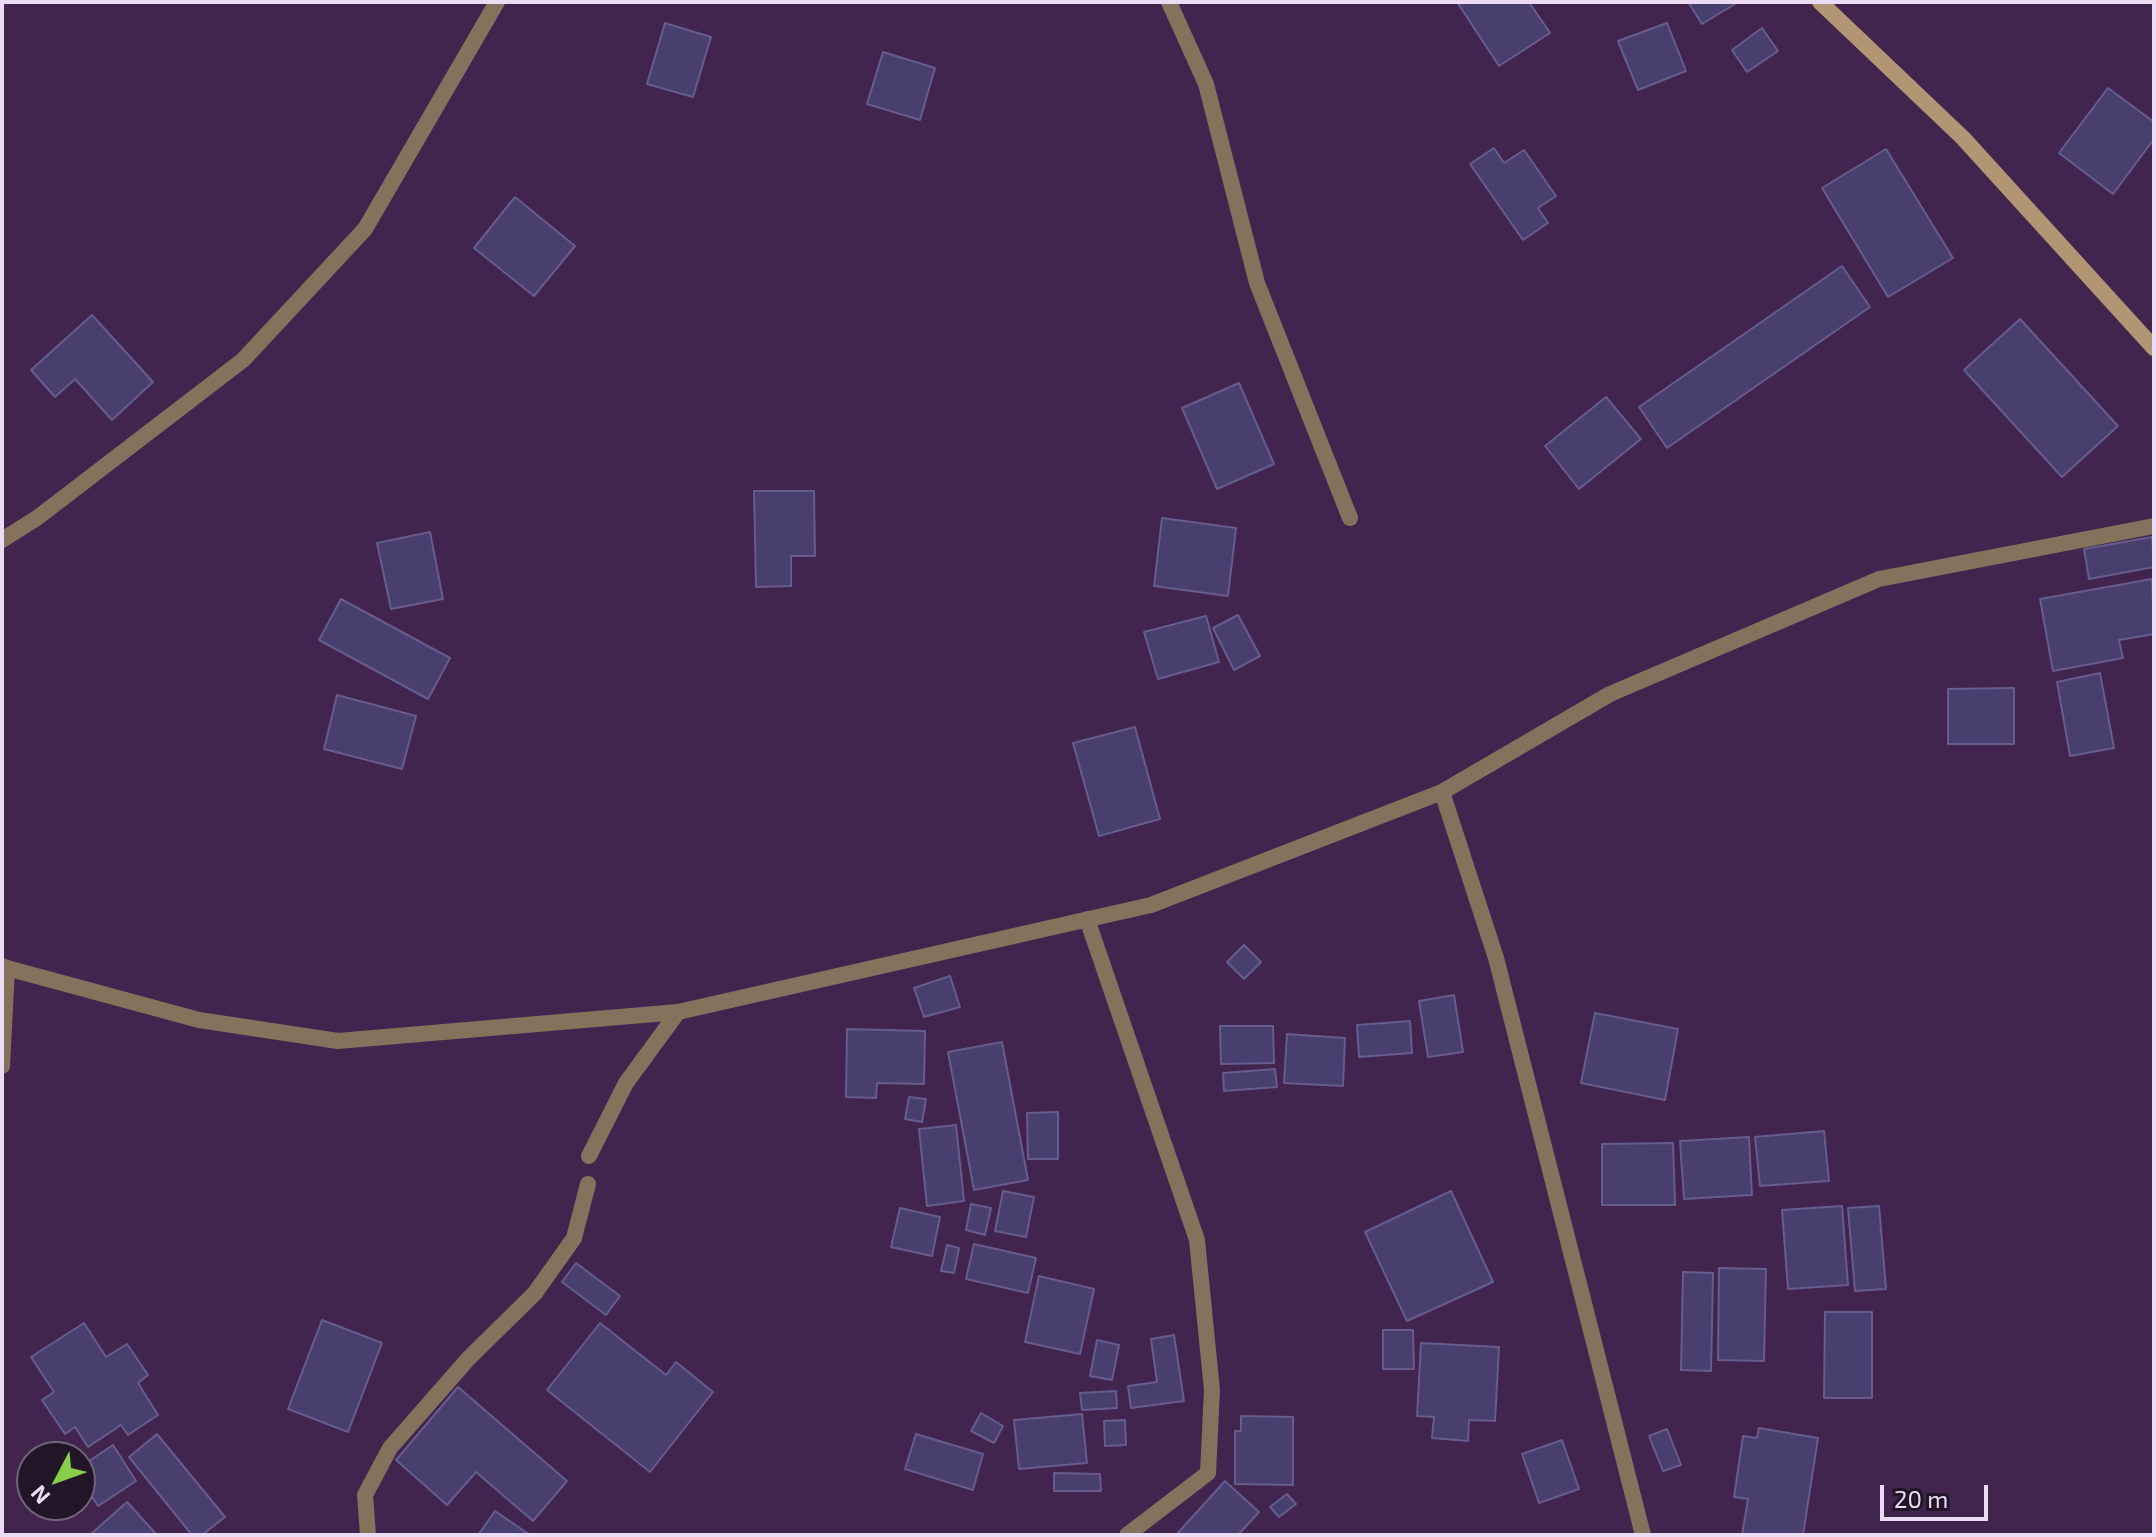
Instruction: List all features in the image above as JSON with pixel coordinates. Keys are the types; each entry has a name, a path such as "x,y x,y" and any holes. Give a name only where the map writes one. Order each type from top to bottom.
{"street":[{"path":"2,540 37,518 243,360 365,229 497,2"},
{"path":"1169,2 1206,84 1257,283 1350,518"},
{"path":"1820,2 1963,138 2154,348"},
{"path":"2,1066 4,967 199,1020 338,1041 678,1012 1151,905 1442,792 1610,694 1879,579 2154,526"},
{"path":"1442,792 1496,958 1643,1535"},
{"path":"1087,919 1197,1240 1212,1390 1208,1473 1127,1535"},
{"path":"589,1156 626,1083 678,1012"},
{"path":"368,1535 365,1495 390,1448 468,1359 535,1293 574,1238 588,1184"}],"building":[{"path":"1457,2 1529,2 1550,33 1499,66"},
{"path":"1688,2 1738,2 1702,24"},
{"path":"665,23 711,37 693,97 647,84"},
{"path":"1667,23 1686,71 1638,90 1618,41"},
{"path":"1762,28 1778,51 1747,72 1732,50"},
{"path":"883,52 935,68 920,120 867,104"},
{"path":"2108,88 2154,122 2154,139 2113,194 2059,153"},
{"path":"1494,148 1504,163 1524,150 1556,196 1538,208 1548,223 1523,240 1470,164"},
{"path":"1886,149 1953,258 1888,297 1822,188"},
{"path":"515,197 575,246 534,296 474,248"},
{"path":"1842,266 1870,307 1667,448 1639,407"},
{"path":"92,315 153,382 112,420 75,379 55,397 31,370"},
{"path":"2020,319 2118,426 2062,477 1964,370"},
{"path":"1239,383 1274,464 1217,489 1182,408"},
{"path":"1606,397 1641,439 1579,489 1545,446"},
{"path":"754,491 814,491 815,556 791,556 791,586 756,587"},
{"path":"1162,518 1236,528 1228,596 1154,586"},
{"path":"430,532 443,599 391,609 377,543"},
{"path":"2152,537 2154,567 2089,579 2084,549"},
{"path":"2152,579 2154,634 2119,640 2123,658 2053,671 2040,599"},
{"path":"341,599 450,658 428,699 319,640"},
{"path":"1238,615 1260,656 1234,670 1213,628"},
{"path":"1206,616 1219,662 1158,679 1144,632"},
{"path":"2100,673 2114,748 2070,756 2057,682"},
{"path":"2014,688 2014,744 1948,744 1948,689"},
{"path":"337,695 416,716 402,769 324,749"},
{"path":"1135,727 1160,819 1099,836 1073,743"},
{"path":"1244,945 1261,962 1244,979 1227,962"},
{"path":"950,976 960,1007 924,1017 914,988"},
{"path":"1454,995 1463,1052 1428,1057 1419,1001"},
{"path":"1595,1013 1678,1029 1665,1100 1581,1083"},
{"path":"1410,1021 1412,1053 1359,1057 1357,1025"},
{"path":"1220,1026 1273,1026 1274,1063 1221,1064"},
{"path":"847,1029 925,1031 924,1084 877,1083 876,1098 846,1097"},
{"path":"1287,1034 1345,1038 1343,1086 1284,1083"},
{"path":"1002,1042 1028,1180 974,1190 948,1052"},
{"path":"1275,1069 1277,1087 1224,1091 1223,1073"},
{"path":"909,1097 926,1099 922,1122 905,1119"},
{"path":"1058,1112 1058,1159 1028,1159 1027,1113"},
{"path":"956,1125 964,1201 927,1206 919,1129"},
{"path":"1824,1131 1829,1181 1760,1186 1755,1137"},
{"path":"1749,1137 1752,1195 1684,1199 1680,1141"},
{"path":"1673,1143 1675,1205 1602,1205 1602,1144"},
{"path":"1003,1191 1034,1197 1026,1237 995,1231"},
{"path":"1451,1191 1493,1282 1407,1321 1365,1232"},
{"path":"971,1204 991,1208 985,1235 966,1230"},
{"path":"1842,1206 1848,1285 1788,1289 1782,1210"},
{"path":"1879,1206 1886,1289 1855,1291 1848,1208"},
{"path":"900,1208 940,1217 932,1256 891,1247"},
{"path":"974,1244 1036,1258 1028,1293 966,1279"},
{"path":"947,1245 959,1248 954,1273 941,1271"},
{"path":"576,1263 620,1296 606,1315 562,1282"},
{"path":"1719,1268 1766,1269 1764,1361 1718,1360"},
{"path":"1683,1272 1713,1273 1711,1371 1681,1370"},
{"path":"1039,1276 1094,1289 1080,1354 1025,1342"},
{"path":"1825,1312 1872,1312 1872,1398 1824,1398"},
{"path":"322,1320 382,1343 348,1432 288,1409"},
{"path":"84,1323 106,1357 127,1344 148,1375 138,1383 158,1415 128,1435 121,1425 96,1442 84,1441 75,1427 65,1434 42,1400 54,1392 31,1357"},
{"path":"600,1323 666,1375 676,1362 713,1392 650,1472 547,1390"},
{"path":"1383,1330 1413,1330 1414,1369 1383,1369"},
{"path":"1174,1335 1184,1401 1131,1408 1128,1386 1157,1382 1151,1339"},
{"path":"1097,1340 1119,1345 1112,1380 1090,1376"},
{"path":"1421,1343 1499,1347 1495,1421 1469,1420 1468,1441 1432,1438 1434,1417 1417,1416"},
{"path":"458,1387 567,1481 533,1521 476,1472 447,1505 396,1460"},
{"path":"1116,1391 1117,1408 1082,1410 1080,1393"},
{"path":"981,1413 1003,1426 994,1443 971,1431"},
{"path":"1082,1414 1087,1463 1019,1469 1014,1420"},
{"path":"1241,1416 1293,1417 1293,1485 1235,1484 1235,1431 1241,1431"},
{"path":"1125,1420 1126,1445 1105,1446 1104,1421"},
{"path":"1759,1428 1818,1438 1803,1535 1742,1535 1748,1499 1734,1497 1743,1436 1757,1438"},
{"path":"1667,1429 1681,1465 1663,1471 1649,1436"},
{"path":"157,1434 225,1517 202,1535 192,1535 129,1457"},
{"path":"916,1434 983,1454 973,1490 905,1469"},
{"path":"1562,1440 1579,1489 1539,1503 1522,1454"},
{"path":"113,1445 136,1481 98,1506 96,1503 96,1456"},
{"path":"1054,1473 1100,1474 1101,1491 1054,1491"},
{"path":"1225,1481 1259,1512 1238,1535 1176,1535"},
{"path":"1287,1494 1296,1504 1279,1517 1270,1507"},
{"path":"127,1502 157,1535 91,1534"},
{"path":"495,1511 530,1535 478,1535"}]}
